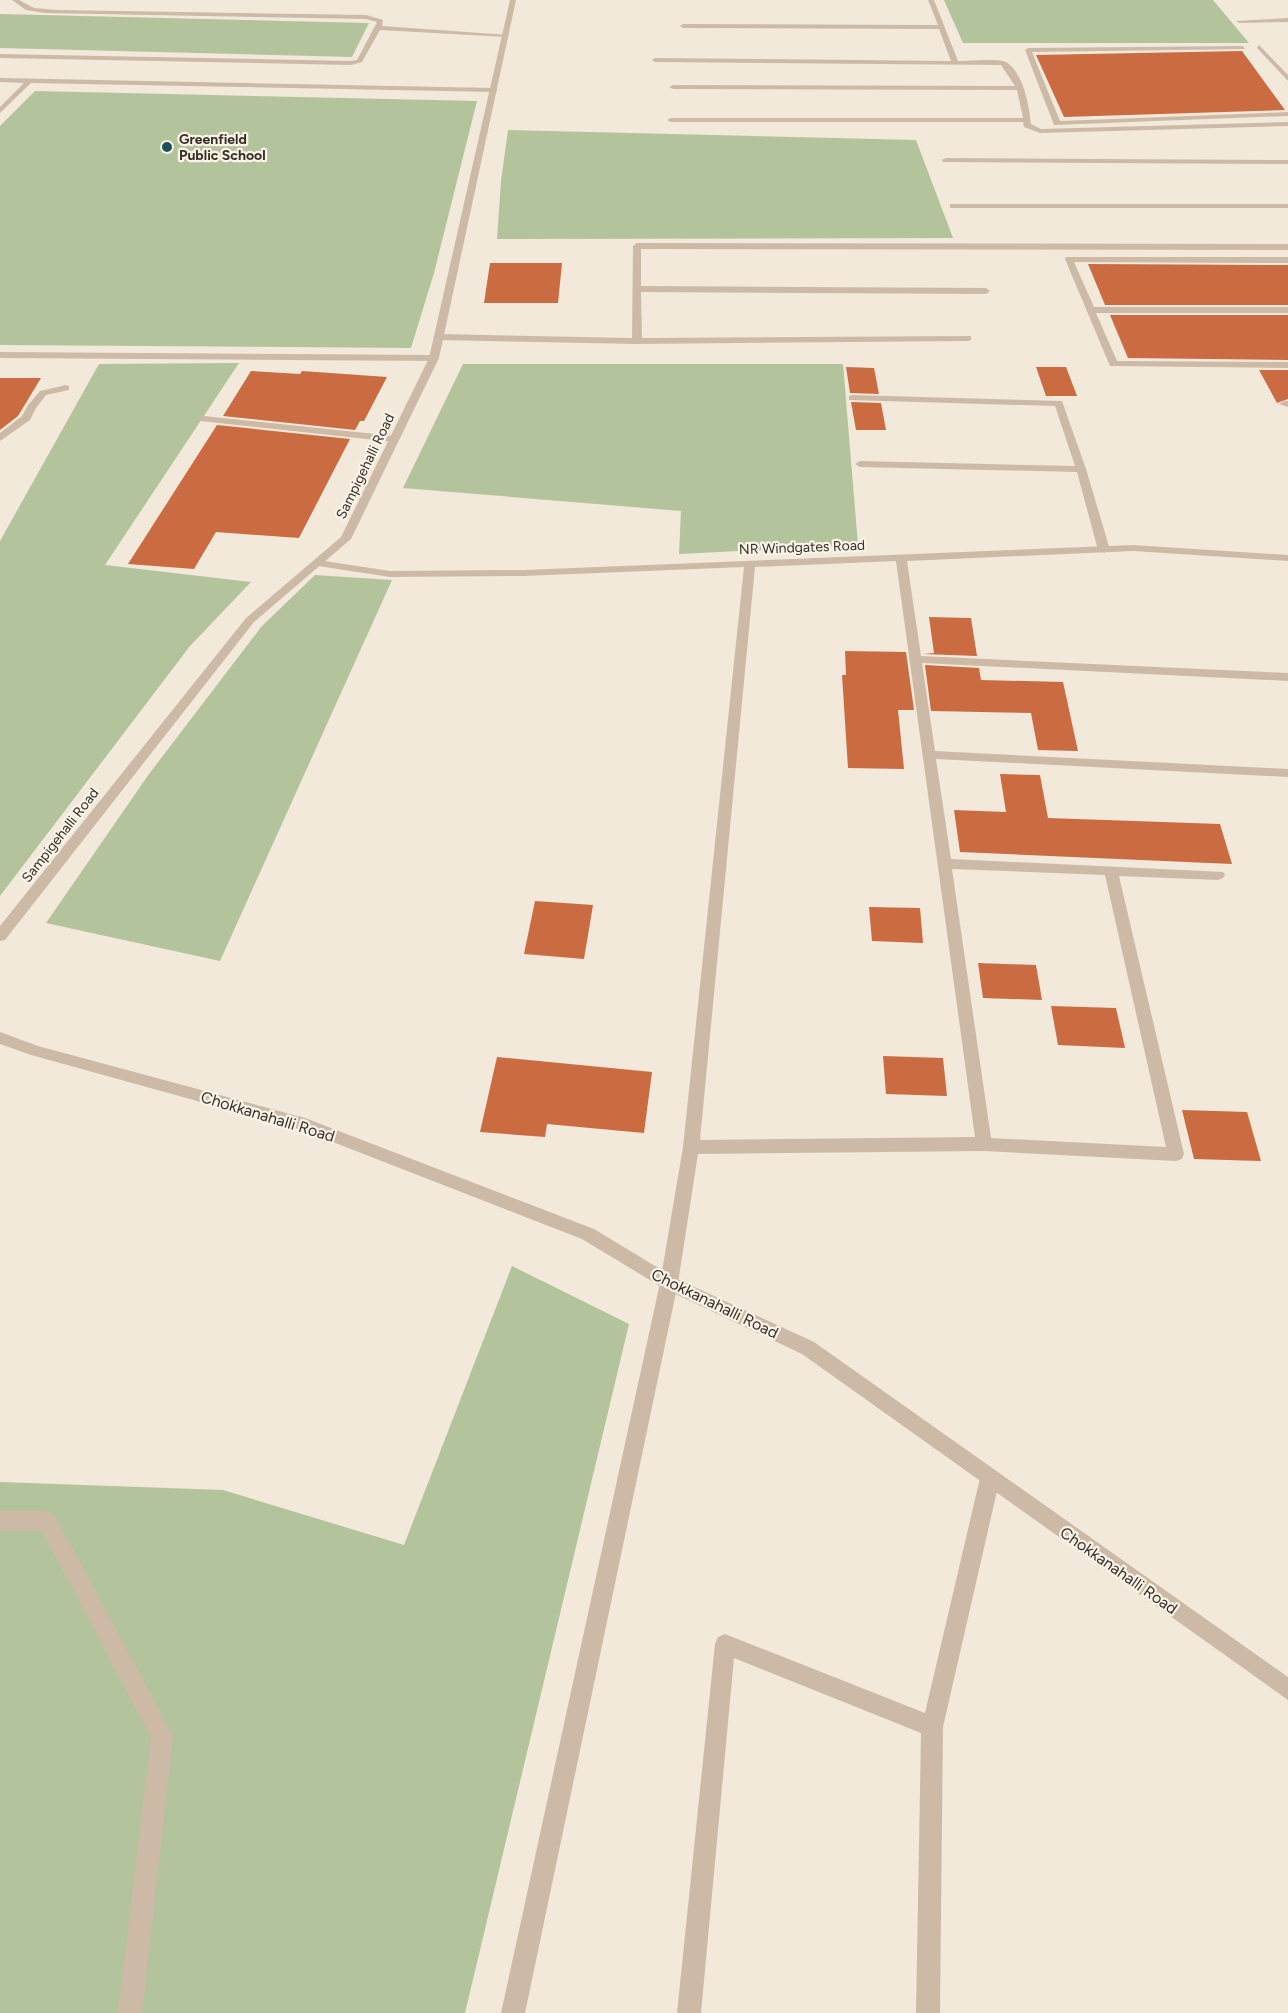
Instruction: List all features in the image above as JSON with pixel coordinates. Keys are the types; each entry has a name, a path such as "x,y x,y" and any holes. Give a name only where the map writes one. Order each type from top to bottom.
{"street":[{"path":"0,56 351,63 360,61 381,21 366,17 131,9 34,10 19,6 15,0"},
{"name":"Sampigehalli Road","path":"0,936 250,620 346,539 434,357 513,0"},
{"path":"932,0 955,61"},
{"path":"1239,21 1288,20"},
{"path":"683,26 942,27"},
{"path":"378,28 506,35"},
{"path":"1259,46 1288,79"},
{"path":"1243,48 1028,50 1057,123 1288,114"},
{"path":"655,60 1004,63 1011,69 1019,88 1028,125 1040,131 1288,124"},
{"path":"0,80 494,90"},
{"path":"0,111 30,80"},
{"path":"672,87 1019,88"},
{"path":"671,120 1027,120"},
{"path":"946,160 1288,162"},
{"path":"953,206 1288,206"},
{"path":"637,341 637,246 1288,247"},
{"path":"1288,260 1069,259 1113,364 1288,365"},
{"path":"637,290 986,291"},
{"path":"1090,310 1288,310"},
{"path":"438,337 637,341 968,339"},
{"path":"0,355 434,357"},
{"path":"0,438 26,418 31,407 43,393 66,388"},
{"path":"852,398 1059,403 1104,550"},
{"path":"204,419 394,439"},
{"path":"861,464 1081,469"},
{"name":"NR Windgates Road","path":"318,563 390,574 525,573 1133,548 1288,558"},
{"path":"901,558 984,1144"},
{"path":"513,2013 669,1283 691,1147 750,564"},
{"path":"916,659 1288,677"},
{"path":"930,755 1288,773"},
{"path":"944,864 1218,875"},
{"path":"691,1147 984,1144 1176,1154 1111,870"},
{"name":"Chokkanahalli Road","path":"0,1038 36,1051 305,1124 588,1234 669,1283 808,1348 1288,1690"},
{"path":"928,2013 932,1727 990,1478"},
{"path":"0,1521 47,1521 162,1736 130,2013"},
{"path":"689,2013 725,1644 932,1727"}],"green space":[{"path":"944,0 1213,0 1249,43 963,43"},
{"path":"0,14 369,23 352,57 0,48"},
{"path":"35,91 477,101 434,273 411,348 0,345 0,126"},
{"path":"508,130 916,140 953,238 497,239 501,181"},
{"path":"239,363 105,565 251,582 190,646 0,896 0,541 99,364"},
{"path":"463,364 843,364 858,545 679,554 681,511 403,488"},
{"path":"315,575 392,580 220,961 46,923 149,774 262,626"},
{"path":"512,1266 629,1324 465,2013 0,2013 0,1482 223,1490 404,1545"}],"building":[{"path":"1242,51 1285,110 1064,117 1036,55"},
{"path":"490,263 562,263 558,303 484,303"},
{"path":"1088,264 1288,265 1288,305 1105,305"},
{"path":"1110,315 1288,315 1288,360 1128,358"},
{"path":"846,367 874,368 879,394 850,393"},
{"path":"1036,367 1066,367 1077,396 1046,396"},
{"path":"1259,370 1288,370 1288,399 1277,403"},
{"path":"251,371 300,374 302,371 387,377 364,421 360,421 355,430 223,416"},
{"path":"0,378 41,378 18,416 0,430"},
{"path":"851,402 881,403 886,430 856,430"},
{"path":"217,425 350,439 299,538 216,532 194,569 128,564"},
{"path":"929,617 971,618 977,656 923,654 934,653"},
{"path":"845,651 906,652 914,710 898,710 904,769 848,768 842,675 846,675"},
{"path":"925,665 979,668 981,680 1063,682 1078,751 1038,750 1031,713 931,711"},
{"path":"1000,774 1040,775 1048,818 1220,824 1232,864 960,852 954,810 1006,812"},
{"path":"535,901 593,905 584,959 524,954"},
{"path":"869,907 920,908 923,943 872,941"},
{"path":"978,963 1036,965 1042,1000 983,998"},
{"path":"1051,1006 1116,1008 1125,1048 1058,1045"},
{"path":"883,1056 943,1058 947,1096 886,1094"},
{"path":"497,1057 652,1072 644,1133 547,1124 545,1137 480,1132"},
{"path":"1182,1110 1247,1112 1261,1161 1194,1159"}],"place":[{"name":"Greenfield Public School","path":"167,147"}]}
